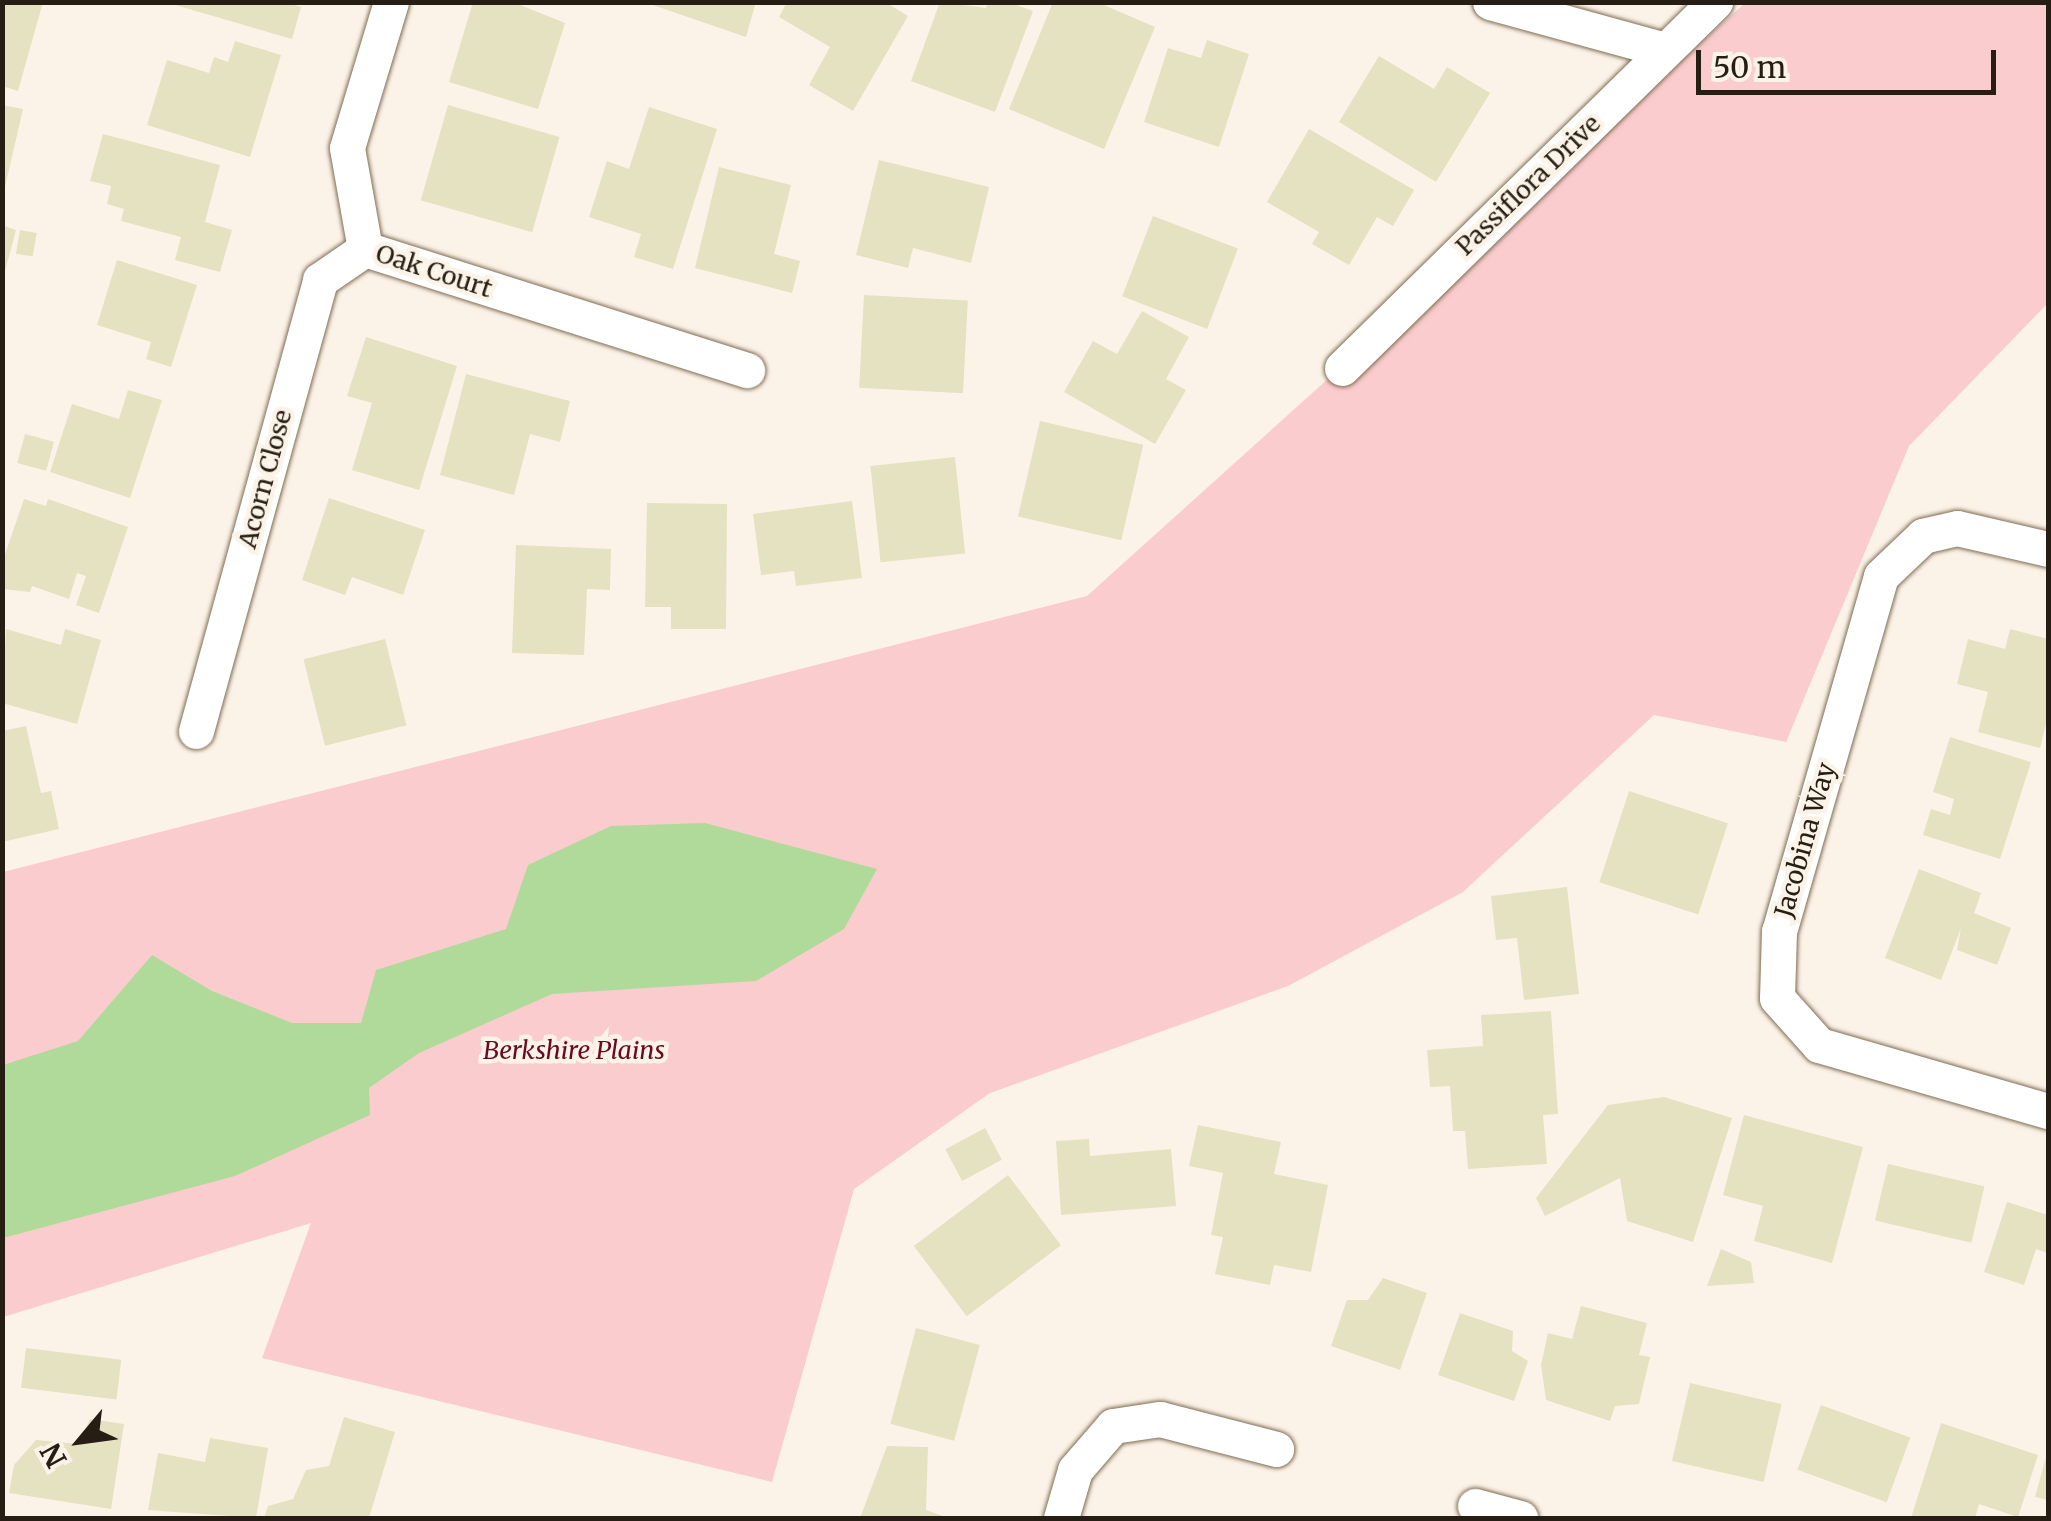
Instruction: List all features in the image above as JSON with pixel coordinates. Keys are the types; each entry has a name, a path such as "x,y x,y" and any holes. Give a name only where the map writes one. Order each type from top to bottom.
{"street":[{"name":"Oak Court","path":"391,2 347,148 365,249 747,370"},
{"path":"1490,2 1666,50"},
{"name":"Passiflora Drive","path":"1342,368 1715,2"},
{"name":"Acorn Close","path":"196,732 320,280 365,249"},
{"name":"Jacobina Way","path":"2048,549 1958,528 1924,536 1881,576 1779,931 1777,998 1819,1045 2048,1110"},
{"path":"1060,1518 1075,1470 1113,1426 1175,1422 1276,1450"},
{"path":"1475,1506 1520,1518"}],"green space":[{"name":"Berkshire Plains","path":"1745,3 2048,3 2048,303 1909,446 1786,742 1654,715 1463,892 1288,986 990,1093 854,1189 772,1482 262,1358 311,1223 3,1317 3,872 1087,596"}],"shaded area":[{"path":"705,823 877,869 844,929 756,981 552,994 419,1053 369,1088 370,1115 235,1176 3,1238 3,1065 78,1041 152,955 212,991 292,1023 361,1023 376,970 506,929 528,865 611,826"}],"building":[{"path":"2,2 43,2 18,91 2,86"},
{"path":"165,2 286,2 301,7 292,39"},
{"path":"473,2 513,2 565,23 538,109 449,82"},
{"path":"644,2 756,2 746,37"},
{"path":"787,2 885,2 908,16 853,111 809,85 830,47 779,17"},
{"path":"940,2 986,8 988,2 1009,2 1033,11 995,112 911,81"},
{"path":"1053,2 1097,2 1155,27 1104,149 1009,109"},
{"path":"1207,40 1249,54 1219,147 1144,122 1168,48 1201,58"},
{"path":"235,41 281,55 250,157 147,125 167,60 209,73 214,57 228,62"},
{"path":"1379,56 1434,89 1447,67 1490,93 1436,182 1339,122"},
{"path":"2,105 23,109 4,191 2,191"},
{"path":"448,105 560,137 532,232 421,200"},
{"path":"649,107 717,129 673,269 634,257 641,234 589,217 607,161 629,169"},
{"path":"1309,129 1414,190 1393,226 1377,217 1349,265 1312,244 1319,232 1267,202"},
{"path":"103,134 220,165 205,222 232,230 220,272 175,260 181,237 121,221 124,209 107,204 111,186 90,181"},
{"path":"879,160 989,187 971,263 913,248 908,268 856,255"},
{"path":"719,167 791,185 774,254 800,261 792,293 695,268"},
{"path":"1153,216 1238,249 1207,329 1122,296"},
{"path":"2,225 16,230 4,275 2,275"},
{"path":"20,230 37,233 33,257 16,254"},
{"path":"117,260 197,285 171,367 146,359 151,342 97,325"},
{"path":"864,295 968,300 963,393 859,388"},
{"path":"1142,311 1189,337 1166,379 1186,390 1155,444 1064,392 1093,341 1117,354"},
{"path":"366,337 457,366 419,490 352,470 372,403 347,396"},
{"path":"466,374 570,401 560,442 530,434 514,495 440,475"},
{"path":"128,390 162,400 130,498 50,472 72,404 119,419"},
{"path":"1040,421 1143,445 1121,540 1018,516"},
{"path":"25,434 54,442 46,471 17,463"},
{"path":"955,457 965,553 881,562 870,466"},
{"path":"329,498 425,530 403,595 352,577 345,595 302,580"},
{"path":"24,499 46,506 48,499 128,527 99,613 76,605 86,576 77,573 69,599 32,586 30,592 2,589 2,563"},
{"path":"852,501 862,578 796,586 794,571 761,575 753,514"},
{"path":"647,503 727,504 726,629 671,629 671,607 645,607"},
{"path":"516,545 611,549 610,590 587,589 584,655 512,653"},
{"path":"6,629 61,645 65,629 101,640 77,724 2,703"},
{"path":"2010,629 2048,639 2048,715 2040,748 1978,732 1988,692 1957,684 1968,639 2005,649"},
{"path":"385,639 407,725 325,746 303,659"},
{"path":"26,726 41,793 51,791 59,829 2,842 2,731"},
{"path":"1950,737 2031,762 2000,859 1923,835 1931,809 1950,815 1954,799 1933,792"},
{"path":"1629,791 1728,823 1698,914 1599,882"},
{"path":"1919,869 1981,893 1974,913 2011,928 1997,965 1957,950 1961,928 1941,980 1885,958"},
{"path":"1567,887 1579,994 1524,1000 1517,938 1496,940 1491,896"},
{"path":"1551,1011 1558,1114 1543,1115 1547,1164 1468,1169 1465,1131 1453,1131 1450,1086 1430,1087 1427,1050 1483,1046 1481,1015"},
{"path":"1664,1097 1732,1118 1693,1242 1627,1221 1620,1178 1545,1216 1536,1198 1608,1105"},
{"path":"1744,1115 1863,1147 1832,1263 1754,1241 1763,1206 1723,1195"},
{"path":"1198,1125 1281,1142 1274,1174 1328,1185 1311,1272 1274,1265 1270,1285 1215,1274 1223,1237 1211,1235 1223,1173 1189,1166"},
{"path":"985,1128 1002,1160 962,1181 945,1149"},
{"path":"1089,1139 1090,1156 1171,1149 1176,1206 1061,1215 1056,1141"},
{"path":"1888,1164 1984,1186 1971,1243 1875,1221"},
{"path":"1008,1175 1061,1245 967,1316 914,1246"},
{"path":"2007,1202 2048,1215 2048,1253 2036,1249 2024,1285 1984,1272"},
{"path":"1721,1249 1751,1262 1754,1283 1707,1286"},
{"path":"1383,1278 1427,1293 1400,1370 1331,1346 1347,1300 1368,1300"},
{"path":"1581,1306 1647,1323 1639,1355 1650,1357 1639,1404 1615,1406 1610,1421 1546,1400 1541,1365 1548,1333 1572,1339"},
{"path":"1460,1313 1513,1331 1512,1351 1528,1361 1514,1401 1438,1375"},
{"path":"916,1328 980,1345 954,1441 890,1424"},
{"path":"26,1348 121,1360 116,1399 21,1388"},
{"path":"1690,1383 1782,1404 1764,1482 1672,1461"},
{"path":"1821,1405 1910,1437 1887,1502 1797,1470"},
{"path":"344,1417 395,1432 369,1518 264,1518 268,1506 293,1499 306,1470 329,1466"},
{"path":"90,1419 124,1424 111,1509 9,1493 14,1465 36,1440 79,1444"},
{"path":"1941,1423 2038,1455 2018,1517 1979,1504 1975,1518 1911,1518"},
{"path":"210,1438 268,1448 256,1518 148,1510 158,1453 205,1462"},
{"path":"887,1446 928,1447 926,1510 949,1518 860,1518"},
{"path":"2048,1450 2048,1500 2035,1497"}]}
